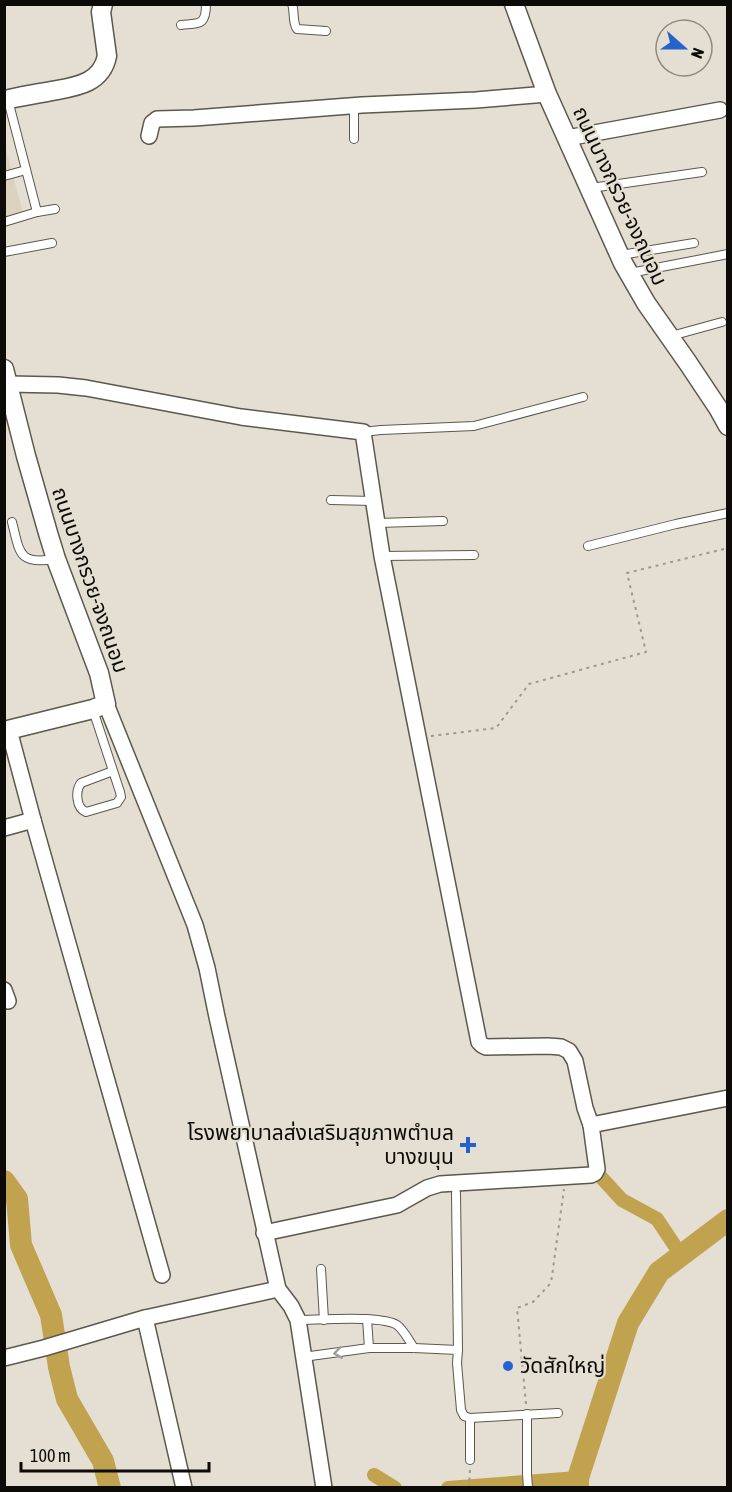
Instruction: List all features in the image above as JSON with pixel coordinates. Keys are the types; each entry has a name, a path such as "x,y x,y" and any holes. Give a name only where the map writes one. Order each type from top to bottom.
{"street":[{"path":"6,99 81,86 94,78 106,63 107,56 101,12 103,4"},
{"name":"ถนนบางกรวย-จงถนอม","path":"514,4 547,94 628,273 728,426"},
{"path":"149,136 152,123 157,119 547,94"},
{"path":"567,138 720,110"},
{"path":"6,377 232,416 363,432 382,556 479,1042 486,1047 561,1047 569,1051 575,1061 591,1125 597,1169 595,1173 440,1184 427,1188 397,1205 264,1233"},
{"name":"ถนนบางกรวย-จงถนอม","path":"6,377 56,559 99,673 100,707"},
{"path":"162,1275 7,731 100,707 195,925 207,968 278,1289 298,1320 324,1488"},
{"path":"4,828 33,820"},
{"path":"591,1125 728,1098"},
{"path":"4,1358 145,1318 278,1289"},
{"path":"145,1318 184,1488"}],"lane":[{"path":"181,25 204,21 206,4"},
{"path":"292,4 297,29 326,30"},
{"path":"6,99 37,212"},
{"path":"354,105 354,139"},
{"path":"4,176 26,170"},
{"path":"589,188 702,172"},
{"path":"4,222 55,208"},
{"path":"4,252 52,243"},
{"path":"620,255 694,243"},
{"path":"628,273 728,254"},
{"path":"669,337 722,322"},
{"path":"363,432 474,426 583,397"},
{"path":"331,500 374,501"},
{"path":"588,546 728,513"},
{"path":"378,523 443,521"},
{"path":"12,522 19,548 24,557 40,561 56,559"},
{"path":"382,556 474,555"},
{"path":"100,707 113,771 121,797 117,803 86,812 82,811 79,808 77,789 79,785 113,771"},
{"path":"456,1193 457,1363 461,1410 464,1416 470,1418 558,1413"},
{"path":"321,1269 324,1320"},
{"path":"367,1319 369,1348"},
{"path":"298,1320 390,1321 399,1326 414,1348"},
{"path":"303,1357 369,1348 458,1350"},
{"path":"527,1414 528,1488"},
{"path":"470,1418 470,1460"}],"path":[{"path":"418,738 496,728 529,684 646,652 627,573 728,548"},
{"path":"527,1414 517,1308 533,1302 551,1283 564,1187 563,1177"},
{"path":"469,1488 470,1460"}],"shaded area":[{"path":"4,142 23,213 4,219"}],"waterway":[{"path":"600,1176 622,1200 657,1219 681,1255"},
{"path":"4,1181 17,1199 21,1245 51,1315 59,1367 67,1399 103,1461 110,1488"},
{"path":"578,1488 578,1478 628,1323 659,1272 728,1220"},
{"path":"374,1475 395,1488"},
{"path":"448,1488 578,1478"}],"place":[{"name":"โรงพยาบาลส่งเสริมสุขภาพตำบล บางขนุน","path":"468,1145"},
{"name":"วัดสักใหญ่","path":"508,1366"}]}
